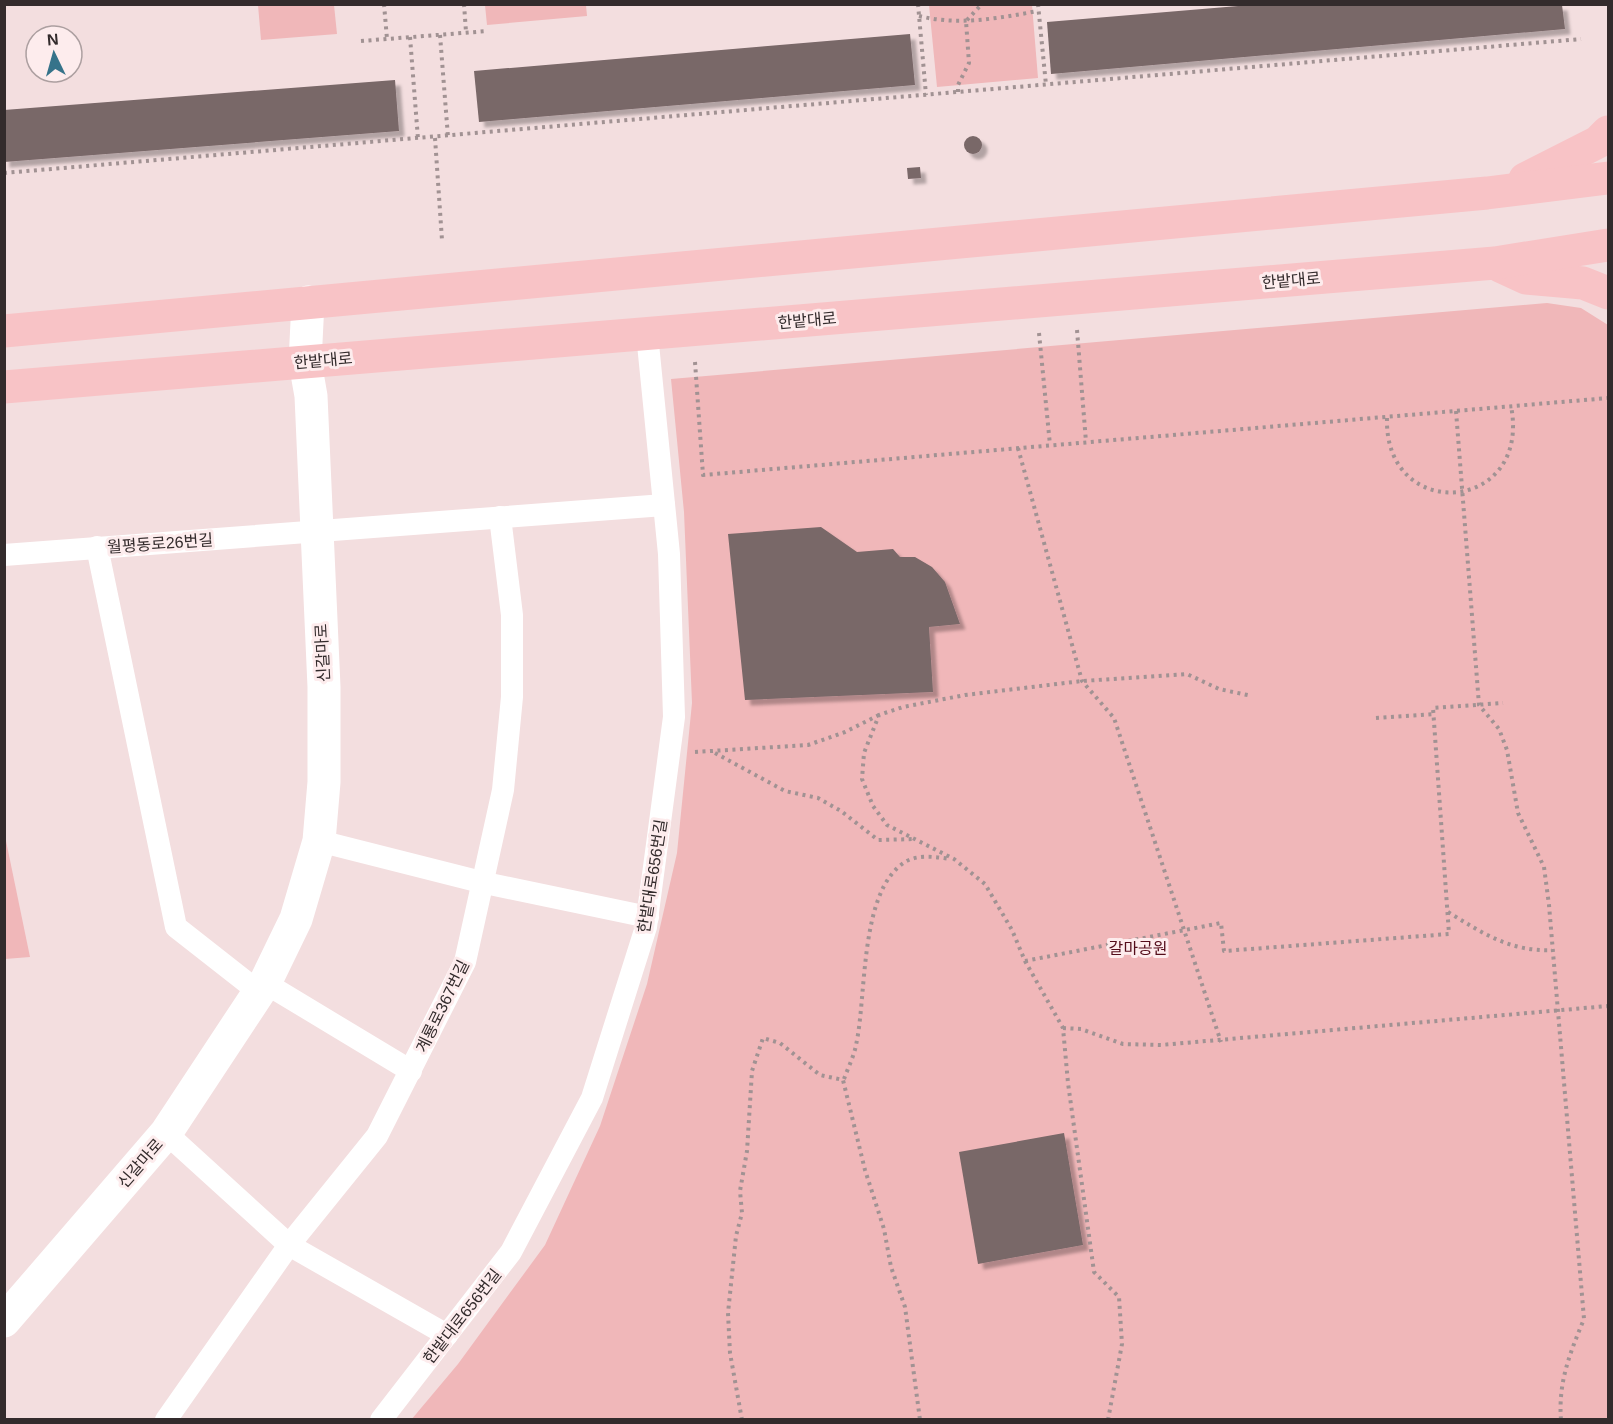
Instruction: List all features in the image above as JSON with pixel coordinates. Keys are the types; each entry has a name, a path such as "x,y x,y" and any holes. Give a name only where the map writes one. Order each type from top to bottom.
{"main road":[{"path":"1487,193 1539,175 1598,142 1608,132"},
{"path":"4,331 1487,193 1608,178"},
{"name":"한밭대로","path":"4,387 1495,263 1608,245"},
{"path":"1495,263 1526,278 1583,283 1608,293"}],"street":[{"name":"신갈마로","path":"4,1321 166,1133 262,988 296,919 319,841 324,782 324,687 315,532 311,396 305,362 308,302"},
{"name":"한밭대로656번길","path":"381,1419 511,1252 592,1098 648,917 674,717 669,554 647,334"},
{"name":"월평동로26번길","path":"4,555 664,505"},
{"name":"계룡로367번길","path":"166,1419 289,1245 378,1136 465,962 485,884 503,790 512,697 512,615 501,516"},
{"path":"97,547 176,927 262,988 411,1071"},
{"path":"319,841 485,884 648,917"},
{"path":"166,1133 289,1245 447,1335"}],"path":[{"path":"384,4 387,39"},
{"path":"464,4 466,32"},
{"path":"918,4 926,95"},
{"path":"958,92 958,85 969,63 966,21 981,4"},
{"path":"1038,4 1046,85"},
{"path":"919,16 966,21 1007,18 1015,14 1038,11"},
{"path":"361,41 488,31"},
{"path":"440,35 448,136"},
{"path":"410,37 418,139"},
{"path":"4,173 1581,39"},
{"path":"435,138 442,240"},
{"path":"1077,326 1086,442"},
{"path":"1039,329 1050,446"},
{"path":"695,358 703,475 1608,398"},
{"path":"1387,418 1390,452 1400,468 1414,482 1429,489 1445,492 1462,491 1484,483 1506,461 1512,446 1515,427 1511,406"},
{"path":"1456,411 1479,705 1499,729 1507,750 1518,813 1545,867 1575,1193 1584,1319 1567,1360 1559,1396 1561,1419"},
{"path":"1018,448 1082,681 1114,718 1186,930 1221,1042"},
{"path":"669,752 715,753 808,745 903,707 965,695 1082,681 1186,674 1220,689 1252,696"},
{"path":"1025,961 1221,923 1224,951 1449,934 1434,708 1503,703"},
{"path":"1376,718 1434,714"},
{"path":"879,715 864,753 862,779 873,807 887,825 954,859 985,884 1012,930 1025,961 1064,1028 1068,1083 1094,1272 1119,1297 1122,1344 1108,1419"},
{"path":"715,753 785,791 818,798 841,811 878,840 919,840"},
{"path":"920,1419 905,1307 891,1267 884,1229 865,1170 843,1080 856,1047 872,917 886,881 905,862 924,856 954,859"},
{"path":"1447,911 1493,939 1530,951 1552,950"},
{"path":"1064,1028 1081,1029 1123,1044 1161,1045 1221,1042 1608,1006"},
{"path":"742,1419 730,1353 728,1313 733,1256 742,1213 740,1191 747,1151 752,1071 763,1038 780,1043 820,1075 843,1080"}],"green space":[{"path":"258,5 334,5 337,34 261,40"},
{"path":"485,5 586,5 587,16 487,25"},
{"path":"929,5 1032,5 1038,78 937,87"},
{"name":"갈마공원","path":"1547,303 1581,308 1608,325 1608,1419 411,1420 458,1364 545,1245 600,1126 647,984 677,853 692,703 684,512 671,379"},
{"path":"5,836 30,957 5,959"}],"building":[{"path":"1250,5 1562,5 1565,29 1051,74 1047,22"},
{"path":"910,34 915,85 479,122 474,71"},
{"path":"395,80 399,131 4,162 4,110"},
{"path":"969,136 977,136 982,141 980,152 969,154 964,149 964,141"},
{"path":"920,167 921,178 908,179 907,168"},
{"path":"821,527 857,552 893,549 900,557 915,557 932,567 945,582 960,624 929,627 933,692 745,700 728,534"},
{"path":"1064,1133 1083,1245 978,1264 959,1152"}]}
